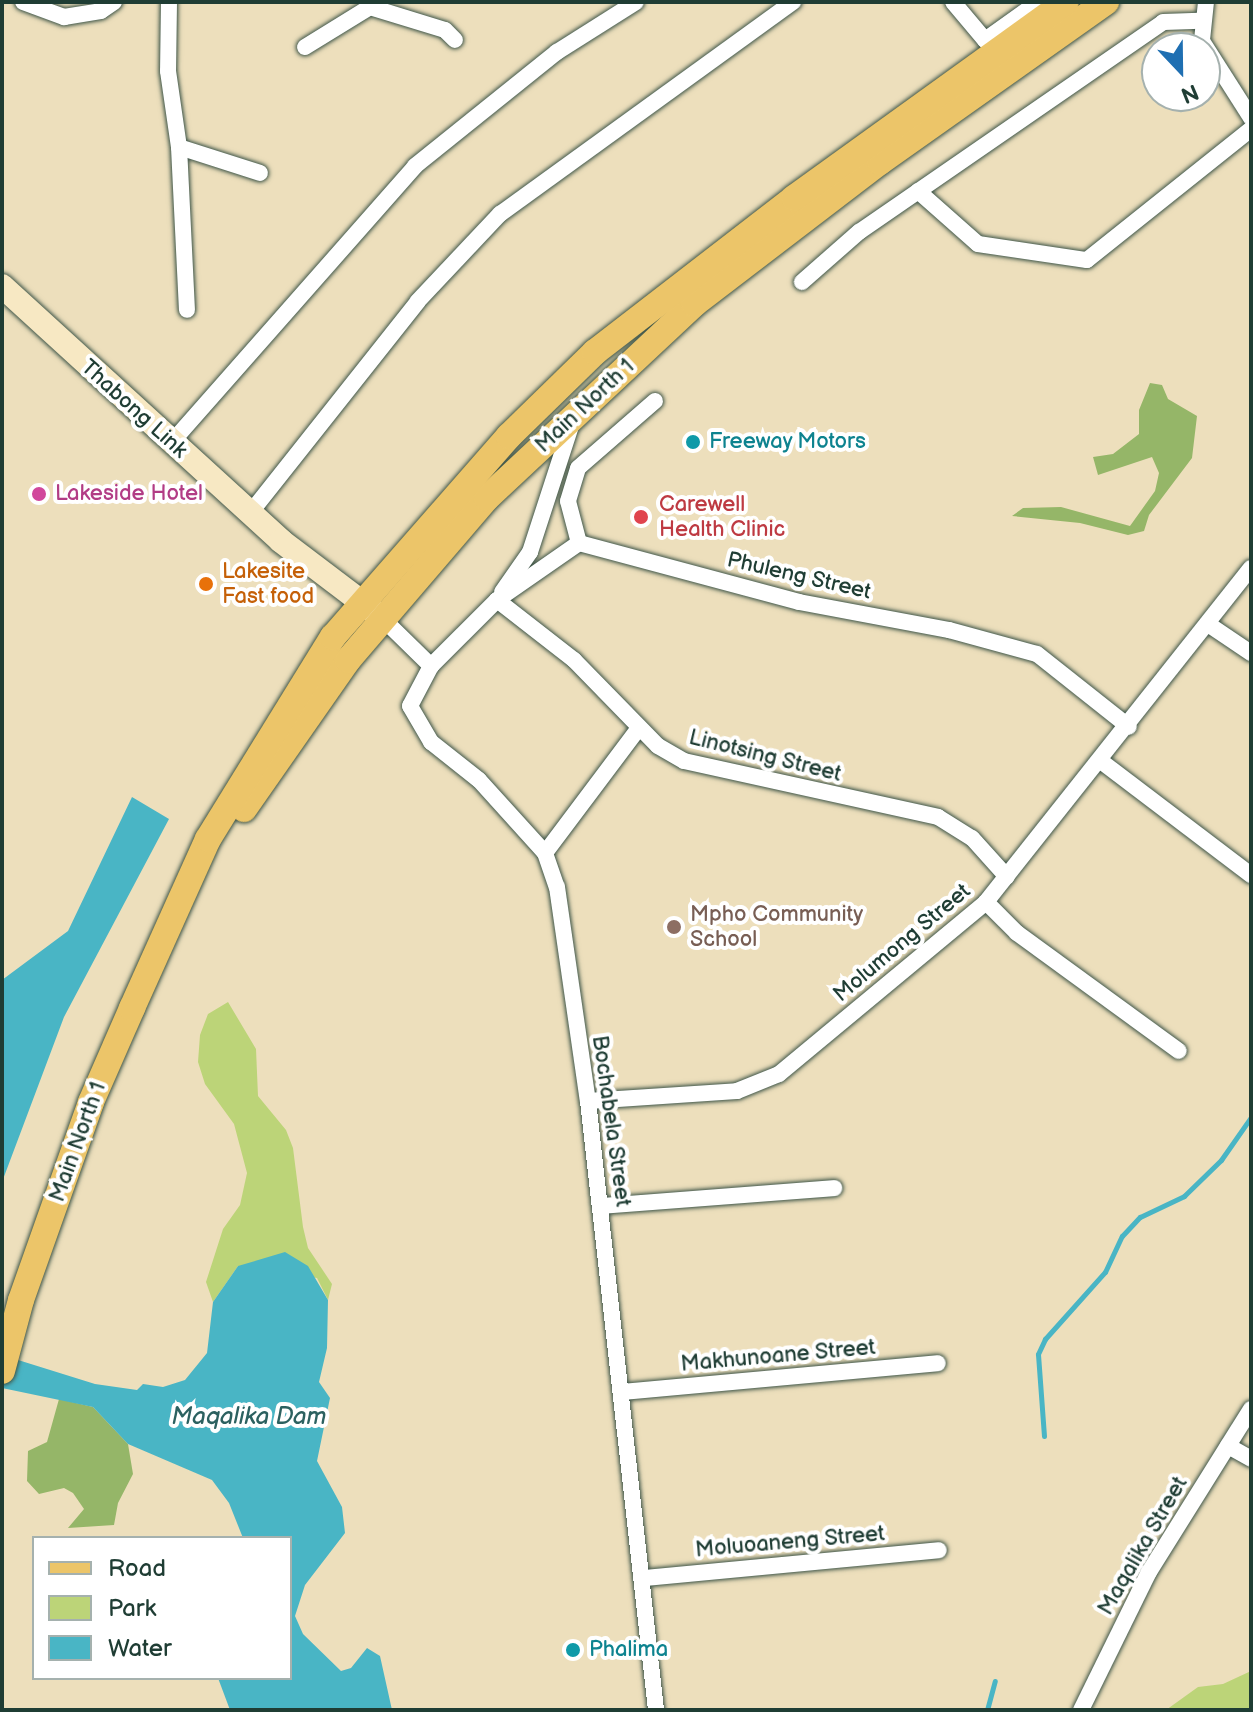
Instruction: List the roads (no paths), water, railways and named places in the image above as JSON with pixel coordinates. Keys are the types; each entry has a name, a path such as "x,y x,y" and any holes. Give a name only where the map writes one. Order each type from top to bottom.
{"main road":[{"name":"Main North 1","path":"372,610 509,436 595,352 794,198 1066,2"},
{"name":"Main North 1","path":"2,1371 91,1102 208,839 270,733 333,637 372,610 573,417 747,261 1106,2"},
{"name":"Thabong Link","path":"2,286 251,512 372,610"}],"street":[{"path":"23,2 64,17 101,11 114,2"},
{"path":"169,2 168,71 179,147 187,310"},
{"path":"172,442 415,166 557,52 636,2"},
{"path":"251,512 418,301 500,214 793,2"},
{"path":"953,2 985,40 1038,2"},
{"path":"1206,2 1200,21 1202,41 1251,118"},
{"path":"305,47 370,4 445,30 455,40"},
{"path":"802,282 918,191 1163,22 1200,21"},
{"path":"918,191 978,244 1087,260 1251,129"},
{"path":"179,147 260,173"},
{"path":"372,610 431,666 497,600 579,543 568,501 578,468 655,401"},
{"path":"497,600 530,552 573,417"},
{"name":"Phuleng Street","path":"579,543 799,602 949,630 1037,654 1129,727"},
{"name":"Molumong Street","path":"588,1101 760,1085 986,902 1102,762 1251,568"},
{"name":"Linotsing Street","path":"497,600 574,660 639,728 684,761 954,823 1007,877"},
{"path":"1208,624 1251,653"},
{"name":"Bochabela Street","path":"431,666 410,706 431,742 479,780 545,853 557,887 601,1206 645,1578 656,1710"},
{"path":"545,853 639,728"},
{"path":"1102,762 1251,875"},
{"path":"986,902 1017,933 1179,1051"},
{"path":"601,1206 834,1188"},
{"name":"Makhunoane Street","path":"622,1392 938,1363"},
{"name":"Maqalika Street","path":"1081,1710 1149,1572 1251,1409"},
{"path":"1228,1446 1251,1459"},
{"name":"Moluoaneng Street","path":"645,1578 939,1550"}],"water":[{"path":"132,797 169,819 64,1017 2,1182 2,980 68,931"},
{"name":"Maqalika Dam","path":"285,1252 308,1266 328,1300 327,1348 319,1382 330,1398 317,1461 342,1507 345,1533 305,1585 295,1616 303,1634 341,1671 351,1668 367,1648 380,1656 392,1710 230,1710 219,1680 292,1680 292,1536 242,1536 229,1503 212,1480 128,1444 93,1407 2,1388 2,1355 95,1384 137,1390 143,1384 163,1387 185,1380 207,1353 213,1302 238,1266"}],"waterway":[{"path":"1044,1436 1038,1354 1045,1339 1105,1272 1122,1236 1140,1217 1184,1196 1221,1160 1251,1117"},
{"path":"987,1710 995,1681"}],"place":[{"name":"Freeway Motors","path":"693,442"},
{"name":"Lakeside Hotel","path":"39,494"},
{"name":"Carewell Health Clinic","path":"641,517"},
{"name":"Lakesite Fast food","path":"206,584"},
{"name":"Mpho Community School","path":"674,927"},
{"name":"Phalima","path":"573,1650"}]}
